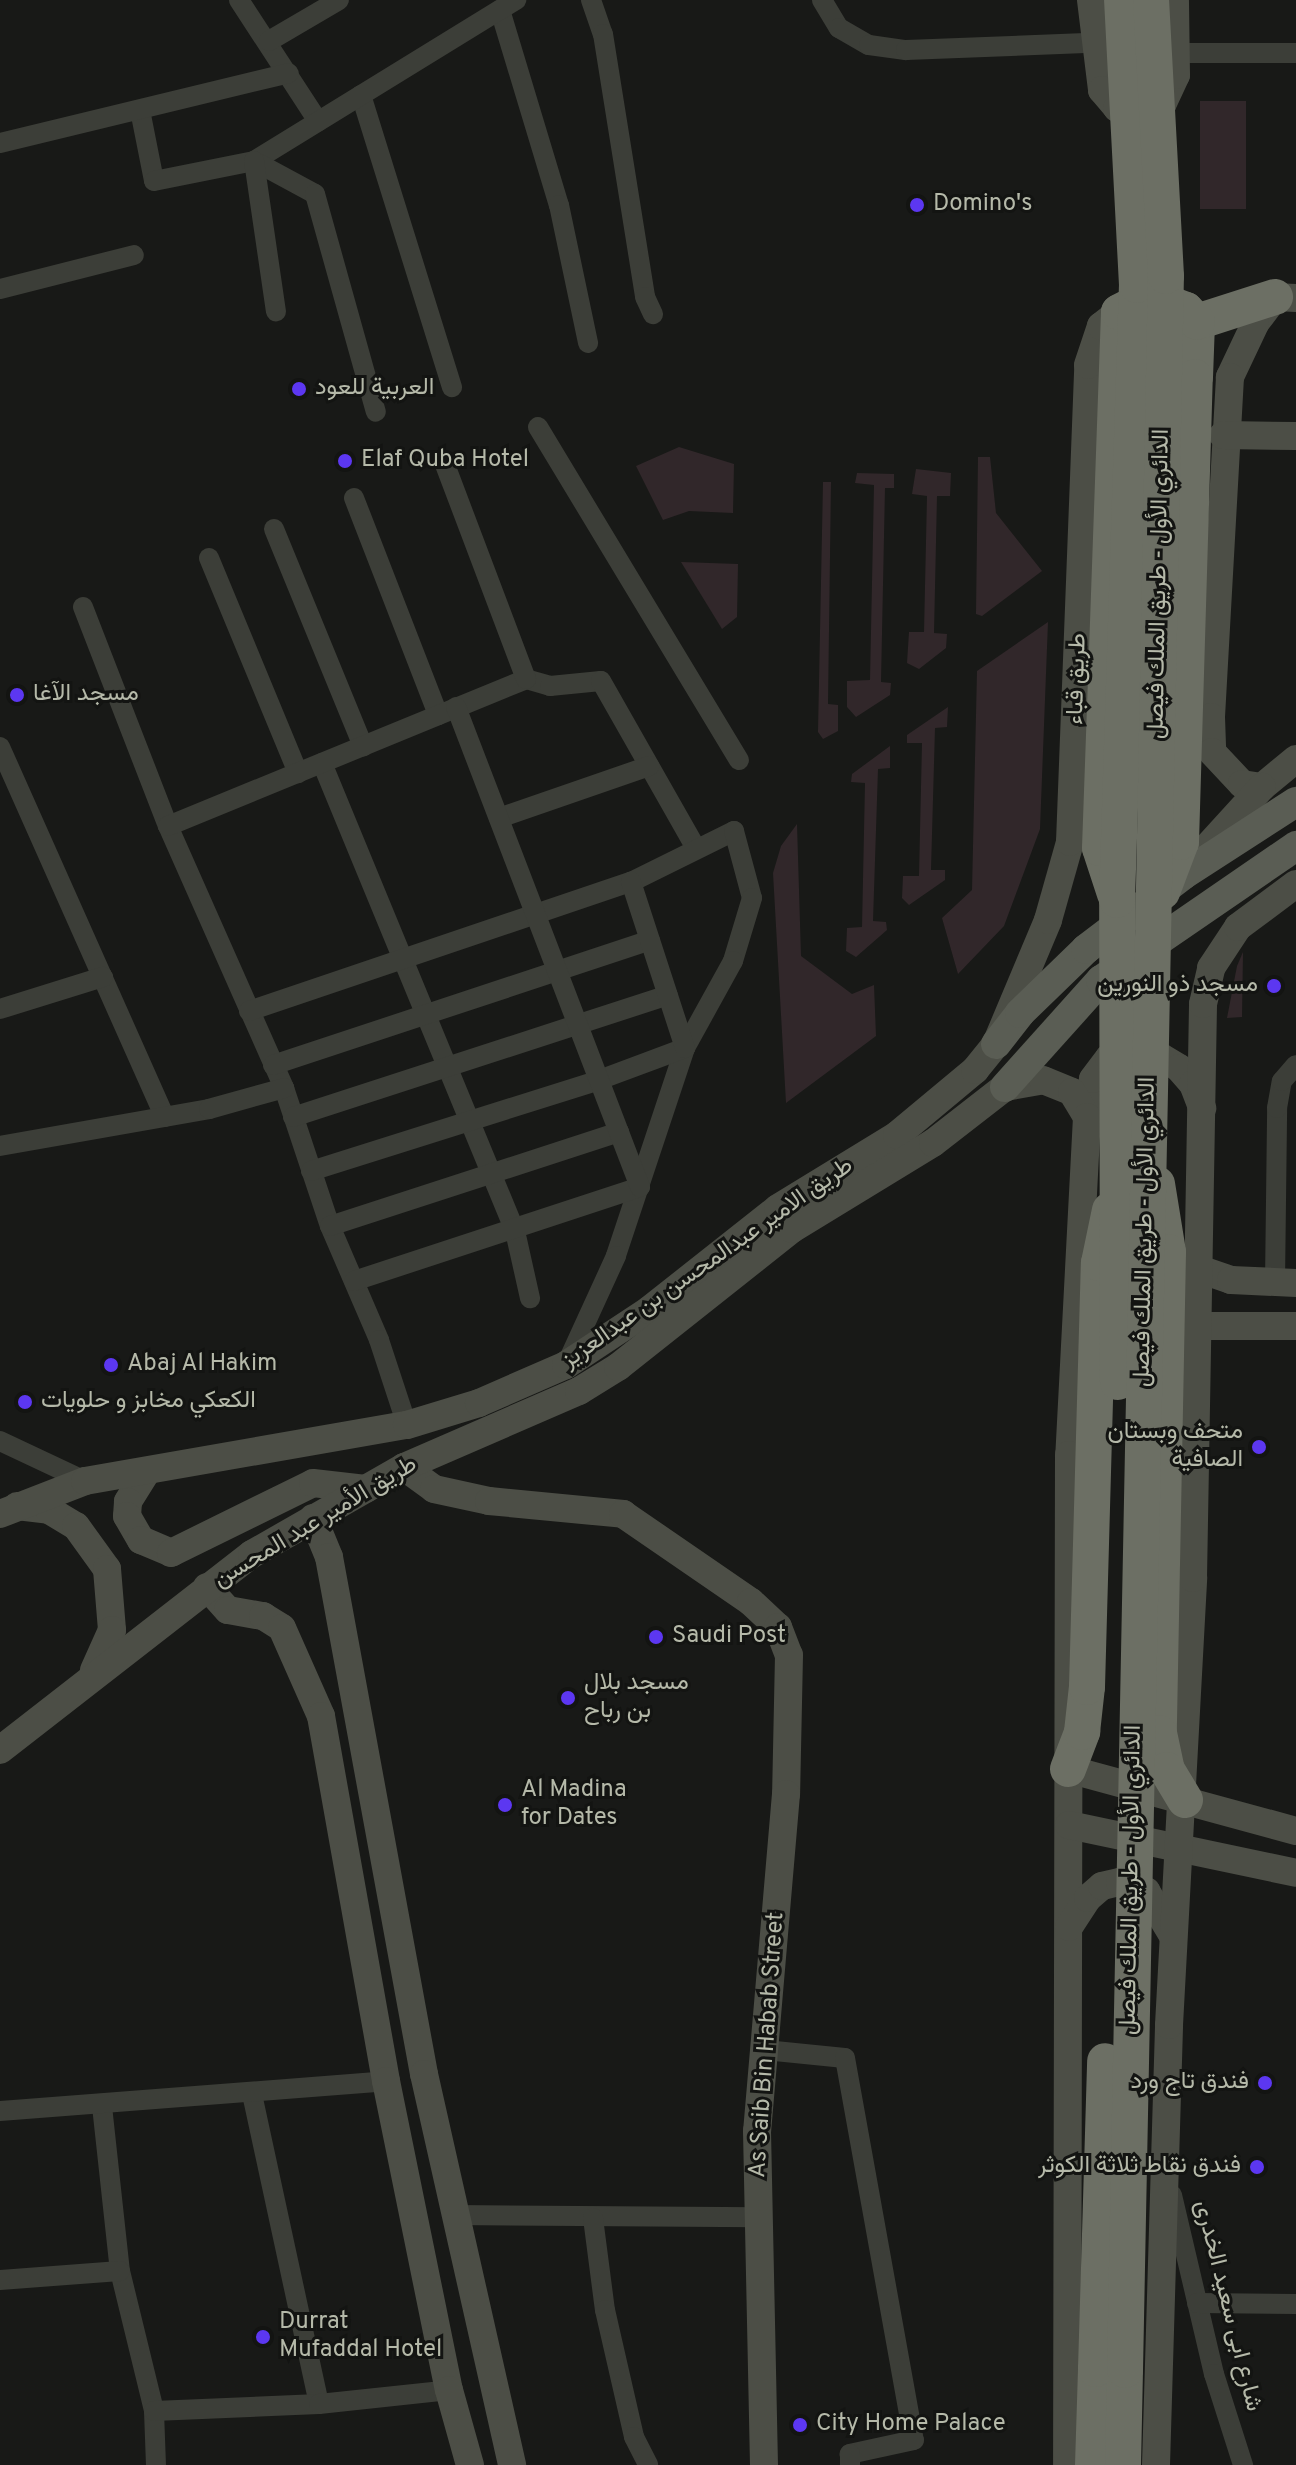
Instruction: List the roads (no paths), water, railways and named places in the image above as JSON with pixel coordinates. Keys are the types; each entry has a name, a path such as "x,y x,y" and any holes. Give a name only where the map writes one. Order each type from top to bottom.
{"highway":[{"name":"الدائري الأول - طريق الملك فيصل","path":"1122,0 1137,285 1117,900 1117,1615 1110,2369 1123,2465"},
{"name":"الدائري الأول - طريق الملك فيصل","path":"1110,2369 1148,1130 1166,276 1151,0"},
{"path":"1197,322 1286,297"},
{"path":"1117,900 1100,848 1119,312 1139,302 1165,302 1186,310 1197,322 1181,842 1153,916"},
{"path":"1148,1130 1168,1252 1159,1733 1167,1770 1185,1800"},
{"path":"1068,1769 1082,1732 1087,1687 1099,1263 1119,1166"},
{"path":"1093,2465 1110,2369"}],"main road":[{"path":"1091,0 1092,43 1102,90 1117,108 1142,114 1162,105 1189,53 1175,0"},
{"path":"1262,787 1242,784 1212,752 1223,435 1230,377 1255,324 1286,297"},
{"name":"طريق قباء","path":"996,1044 1048,920 1070,842 1088,365 1092,342 1101,326 1119,312"},
{"path":"1223,435 1296,436"},
{"path":"1183,875 1262,787 1296,759"},
{"name":"طريق الامير عبدالمحسن بن عبدالعزيز","path":"147,1471 407,1425 479,1403 566,1365 649,1310 778,1208 897,1135 975,1070 1020,1013 1086,949 1183,875 1296,802"},
{"path":"1156,2465 1163,2160 1173,1936 1185,1800 1203,1125 1203,1004 1211,968 1281,860"},
{"name":"طريق الامير عبدالمحسن بن عبدالعزيز","path":"579,1391 664,1334 792,1229 933,1143 1005,1087 1101,980 1281,860"},
{"path":"1238,927 1296,884"},
{"path":"1067,2465 1069,1432 1087,1117 1101,1066 1119,1053 1140,1052 1179,1068 1193,1084 1203,1125"},
{"path":"1005,1087 1043,1080 1058,1084 1080,1100 1087,1117"},
{"path":"1199,1269 1231,1280 1285,1283"},
{"path":"1198,1326 1296,1326"},
{"name":"طريق الأمير عبد المحسن","path":"0,1750 207,1587 313,1518 404,1467 579,1391"},
{"name":"As Saib Bin Habab Street","path":"404,1467 434,1489 489,1501 623,1514 778,1627 789,1655 787,1778 757,2131 764,2465"},
{"path":"9,1510 85,1481 147,1471"},
{"path":"147,1471 128,1502 127,1516 132,1531 148,1546 171,1553 313,1483 366,1489"},
{"path":"9,1510 49,1510 76,1526 107,1569 112,1630 90,1677"},
{"path":"313,1518 329,1557 356,1712 454,2215 512,2465"},
{"path":"207,1587 228,1610 263,1616 282,1628 321,1716 386,2081 449,2390 470,2465"},
{"path":"321,1716 356,1712"},
{"path":"1068,1769 1296,1831"},
{"path":"1069,1825 1296,1873"},
{"path":"1069,1927 1088,1898 1102,1886 1120,1882 1146,1891 1173,1936"}],"street":[{"path":"239,0 269,41 318,121"},
{"path":"269,41 339,0"},
{"path":"591,0 603,34 645,297 653,314"},
{"path":"822,0 839,28 869,45 906,50 1092,43"},
{"path":"140,110 154,181 254,161 508,5 559,205 588,343"},
{"path":"1189,53 1296,53"},
{"path":"0,143 289,73"},
{"path":"361,95 452,387"},
{"path":"254,161 276,311"},
{"path":"254,161 315,194 376,412"},
{"path":"0,289 134,255"},
{"path":"538,427 739,760"},
{"path":"446,467 526,679"},
{"path":"354,498 447,711 499,818 640,1187"},
{"path":"274,529 363,746"},
{"path":"209,558 298,773"},
{"path":"83,607 168,826 284,1088 330,1226 354,1281 407,1425"},
{"path":"168,826 526,679 550,686 601,681 696,848"},
{"path":"0,747 10,794 103,977 165,1117"},
{"path":"322,763 421,1012 515,1231 530,1298"},
{"path":"499,818 649,766"},
{"path":"249,1011 631,882 734,831 752,898 733,961 685,1048 616,1256 566,1365"},
{"path":"631,882 685,1048"},
{"path":"273,1065 421,1012 650,940"},
{"path":"0,1009 103,977"},
{"path":"293,1117 668,995"},
{"path":"311,1171 599,1080 685,1048"},
{"path":"1285,1283 1277,1108 1293,1066"},
{"path":"0,1146 165,1117 284,1088"},
{"path":"330,1226 619,1132"},
{"path":"354,1281 515,1231 640,1187"},
{"path":"0,1441 85,1481"},
{"path":"765,2050 845,2058 914,2440 850,2454 850,2465"},
{"path":"0,2111 102,2106 386,2081"},
{"path":"252,2094 319,2404"},
{"path":"102,2106 120,2271 154,2411 156,2465"},
{"name":"شارع ابى سعيد الخدرى","path":"1163,2160 1197,2303 1243,2465"},
{"path":"454,2215 759,2217"},
{"path":"593,2218 605,2310 634,2437 648,2465"},
{"path":"0,2280 120,2271"},
{"path":"1197,2303 1296,2304"},
{"path":"154,2411 319,2404 449,2390"}],"place":[{"name":"Domino's","path":"917,205"},
{"name":"العربية للعود","path":"299,389"},
{"name":"Elaf Quba Hotel","path":"345,461"},
{"name":"مسجد الآغا","path":"17,695"},
{"name":"مسجد ذو النورين","path":"1274,986"},
{"name":"Abaj Al Hakim","path":"111,1365"},
{"name":"الكعكي مخابز و حلويات","path":"25,1402"},
{"name":"متحف وبستان الصافية","path":"1259,1447"},
{"name":"Saudi Post","path":"656,1637"},
{"name":"مسجد بلال بن رباح","path":"568,1698"},
{"name":"Al Madina for Dates","path":"505,1805"},
{"name":"فندق تاج ورد","path":"1265,2083"},
{"name":"فندق نقاط ثلاثة الكوثر","path":"1257,2167"},
{"name":"Durrat Mufaddal Hotel","path":"263,2337"},
{"name":"City Home Palace","path":"800,2425"}]}
